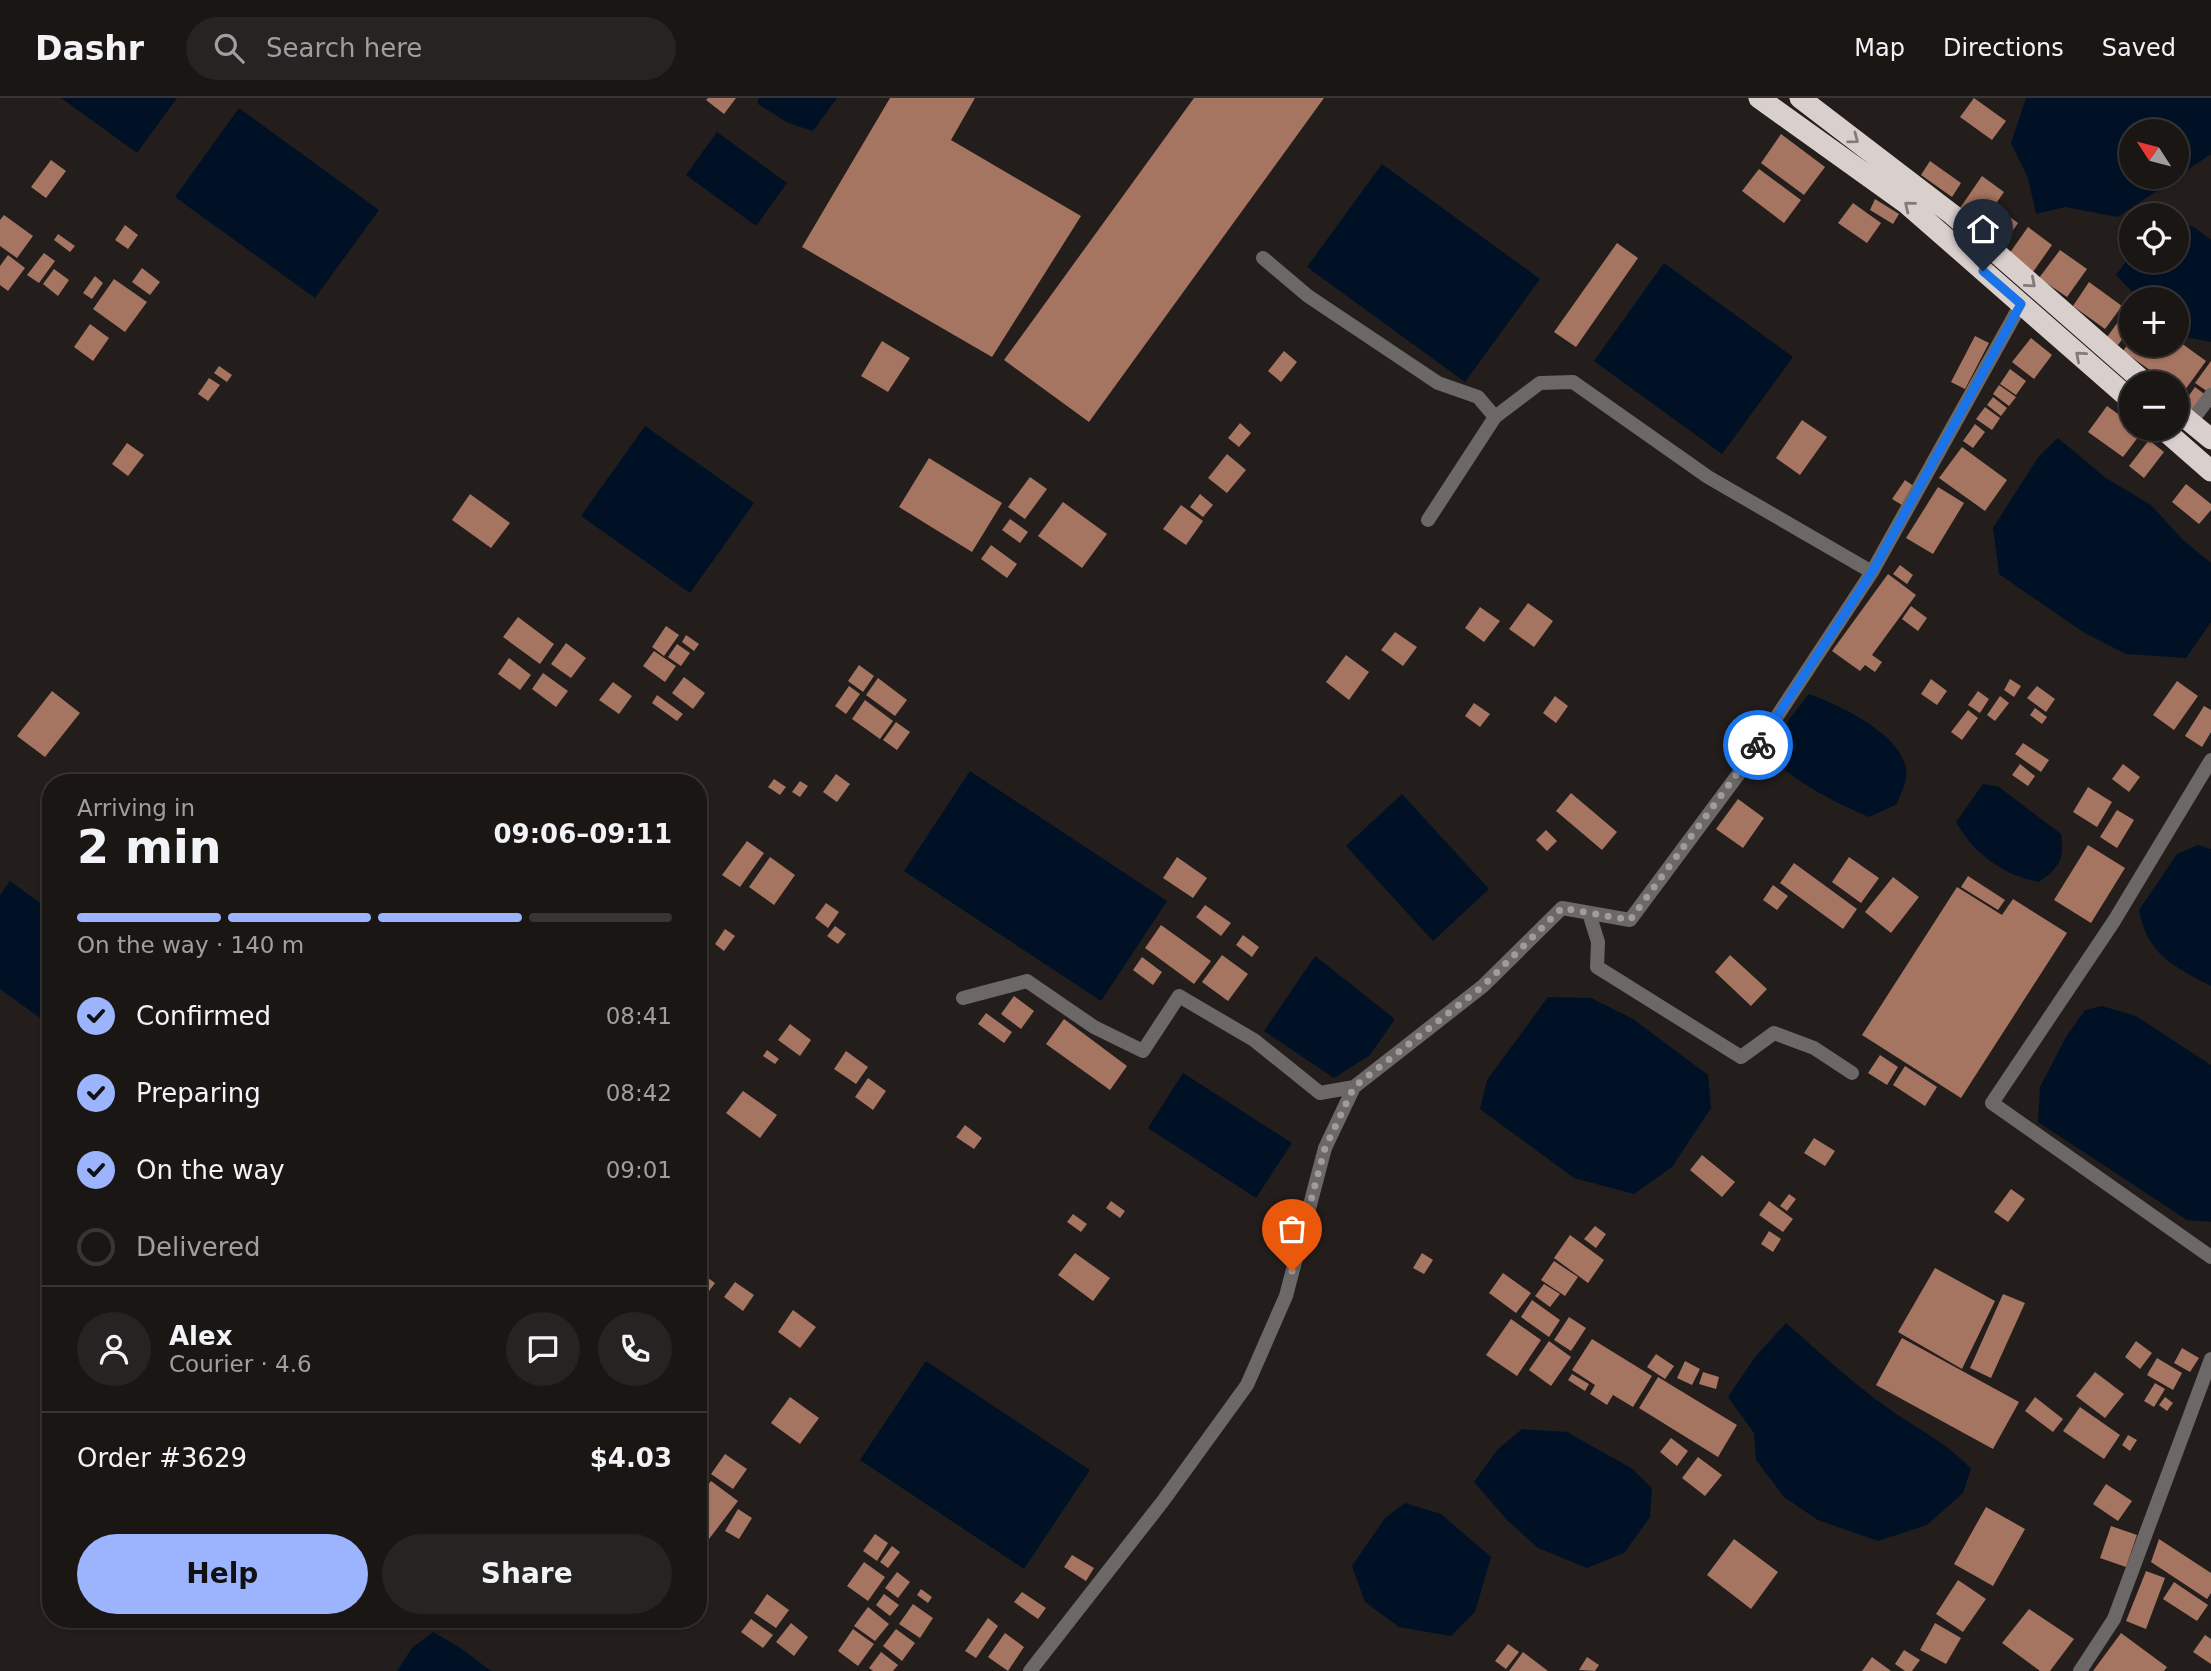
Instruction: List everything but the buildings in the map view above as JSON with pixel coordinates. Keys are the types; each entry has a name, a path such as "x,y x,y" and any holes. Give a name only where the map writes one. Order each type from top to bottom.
{"highway":[{"path":"1759,98 1907,204 2119,390"},
{"path":"1800,98 1953,215 2132,371"},
{"path":"2189,421 2211,439"},
{"path":"2177,441 2211,471"}],"street":[{"path":"1263,258 1308,296 1438,383 1478,397 1495,417"},
{"path":"1030,1671 1163,1501 1247,1385 1286,1296 1325,1148 1354,1087 1483,986 1562,908 1630,920 1743,768 1872,572 2021,304"},
{"path":"1427,520 1495,417 1540,383 1573,382 1707,477 1872,572"},
{"path":"2189,413 2211,395"},
{"path":"2211,760 2114,921 1992,1103 2211,1257"},
{"path":"1589,913 1598,942 1597,967 1717,1044 1741,1058 1774,1033 1814,1048 1852,1073"},
{"path":"963,998 1027,981 1094,1027 1143,1051 1179,996 1254,1040 1320,1093 1354,1087"},
{"path":"2080,1671 2114,1619 2211,1359"}],"water":[{"path":"61,98 177,98 137,153"},
{"path":"758,98 837,98 813,131 788,123 758,104"},
{"path":"2026,98 2211,98 2211,154 2189,169 2189,119 2119,119 2119,189 2159,189 2139,203 2119,203 2118,217 2065,207 2036,214 2028,178 2011,143"},
{"path":"239,108 379,210 315,298 175,197"},
{"path":"717,132 787,183 756,226 686,175"},
{"path":"1382,164 1540,279 1465,382 1307,267"},
{"path":"2189,226 2194,227 2211,240 2211,342 2189,338 2189,287 2128,287 2116,275 2119,271 2189,273"},
{"path":"1664,263 1793,357 1722,454 1594,361"},
{"path":"645,426 754,503 690,593 581,516"},
{"path":"2058,438 2106,478 2151,505 2183,540 2211,563 2211,622 2186,658 2126,654 2083,632 1999,574 1993,528 2039,456"},
{"path":"1809,694 1838,706 1871,725 1898,750 1905,763 1906,778 1897,804 1869,817 1817,792 1770,758 1790,718"},
{"path":"970,771 1167,901 1101,1001 904,871"},
{"path":"1983,784 1999,787 2061,834 2062,850 2059,862 2039,882 2013,874 1991,861 1972,844 1956,822"},
{"path":"1402,794 1489,889 1433,941 1346,846"},
{"path":"2198,845 2211,849 2211,986 2164,958 2149,938 2139,910 2177,854"},
{"path":"10,881 42,904 42,1019 0,989 0,895"},
{"path":"1315,956 1395,1019 1370,1055 1334,1078 1264,1031"},
{"path":"1548,997 1591,998 1633,1019 1708,1075 1711,1108 1672,1167 1634,1194 1574,1178 1480,1109 1487,1080"},
{"path":"2102,1006 2136,1016 2211,1065 2211,1222 2187,1220 2038,1122 2040,1087 2066,1037 2085,1010"},
{"path":"1183,1073 1292,1143 1256,1198 1148,1128"},
{"path":"1786,1323 1859,1386 1941,1443 1971,1469 1963,1493 1927,1525 1878,1541 1818,1520 1784,1497 1756,1460 1754,1433 1728,1397 1755,1357"},
{"path":"926,1361 1090,1470 1024,1569 860,1460"},
{"path":"1522,1429 1567,1432 1631,1468 1652,1488 1650,1517 1624,1553 1587,1568 1538,1548 1507,1520 1474,1482 1498,1449"},
{"path":"1405,1503 1441,1514 1491,1557 1475,1612 1451,1636 1399,1627 1365,1602 1352,1566 1385,1518"},
{"path":"433,1632 491,1671 397,1671 412,1648"}],"way so far":[{"path":"1292,1271 1325,1148 1354,1087 1483,986 1562,908 1630,920 1758,745"}],"route":[{"path":"1758,745 1872,572 2021,304 1983,271"}]}
